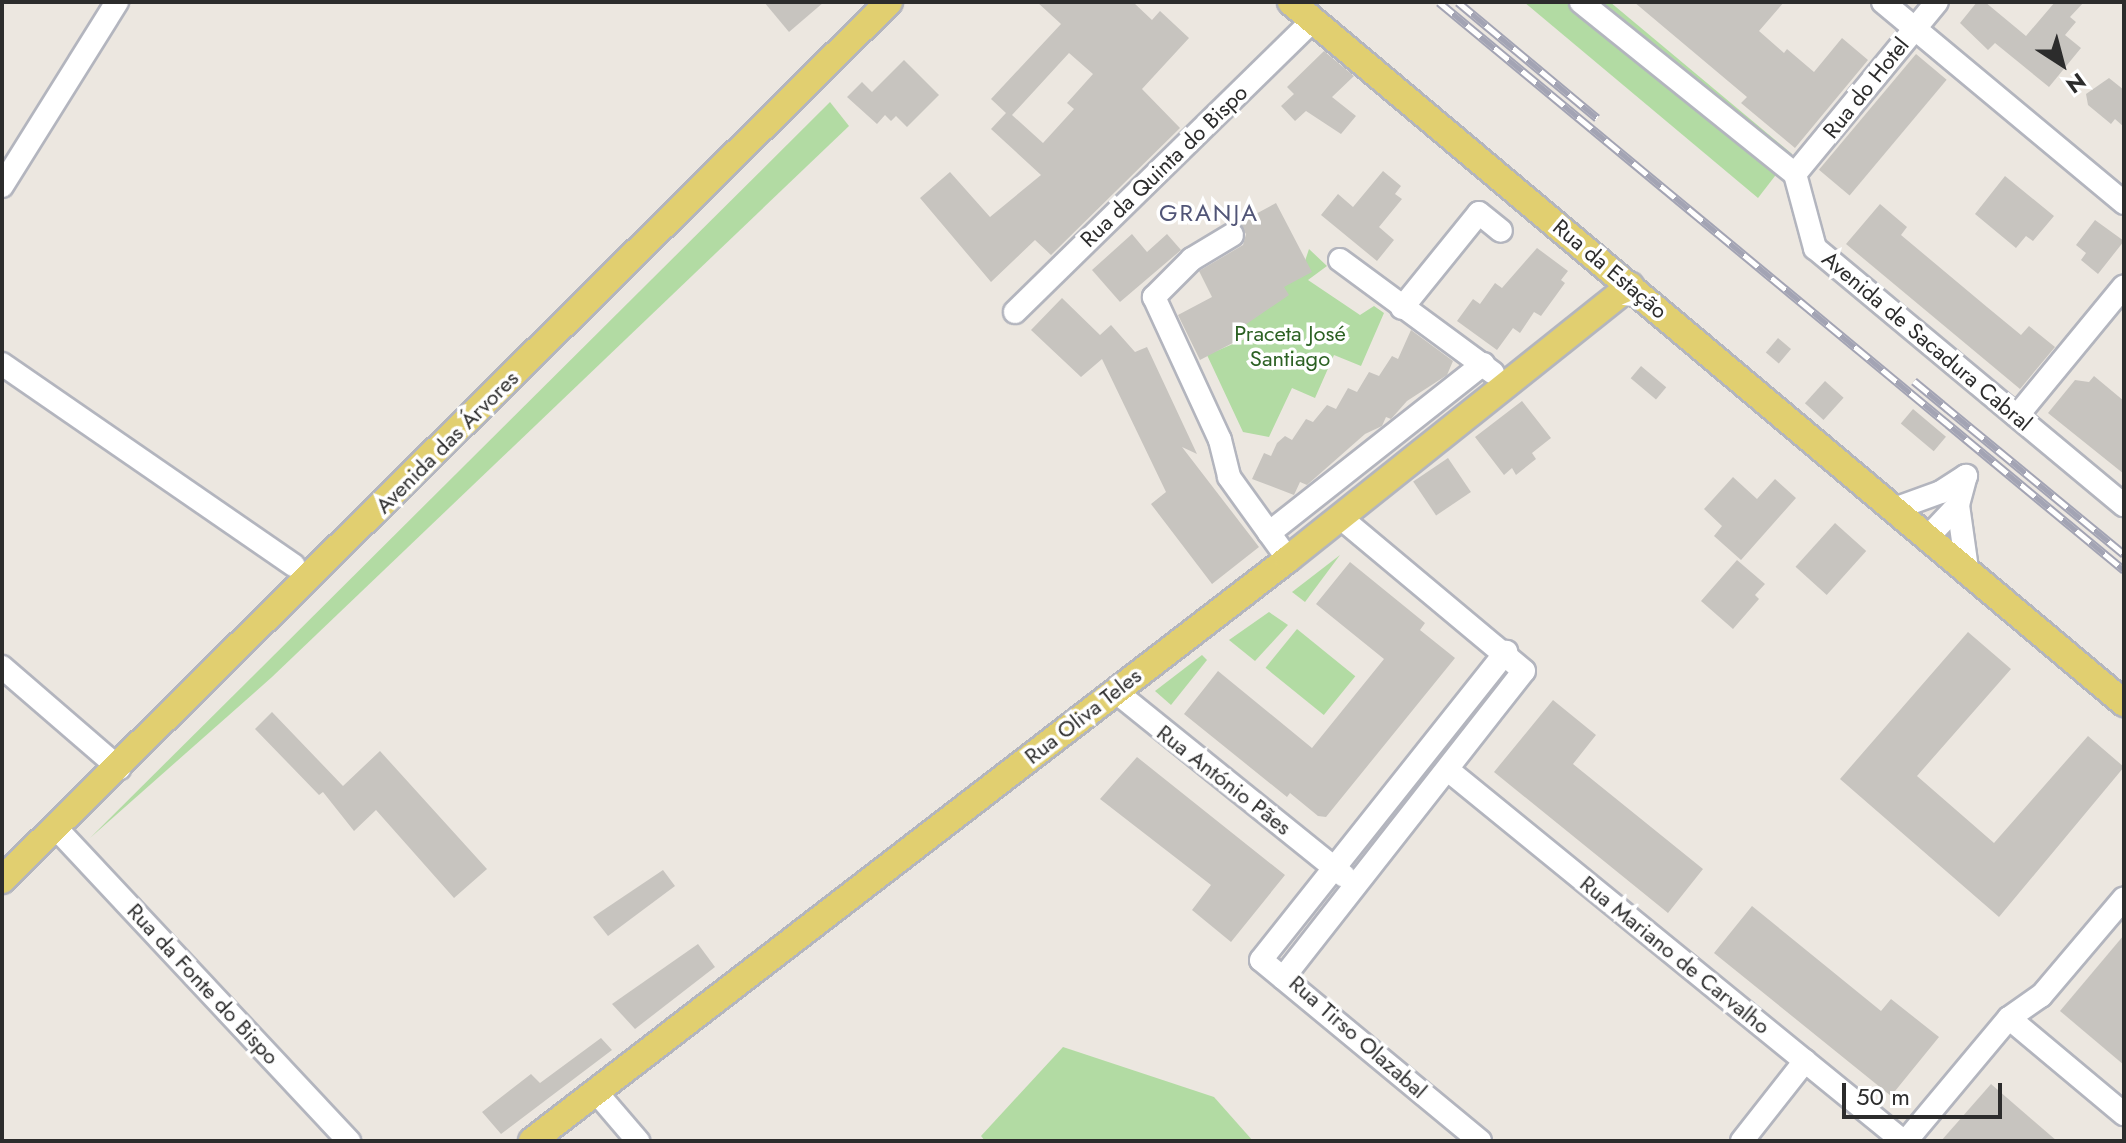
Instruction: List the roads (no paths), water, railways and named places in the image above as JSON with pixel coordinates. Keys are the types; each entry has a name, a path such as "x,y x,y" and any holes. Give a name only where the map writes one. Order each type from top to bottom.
{"main road":[{"name":"Avenida das Árvores","path":"2,880 119,768 889,2"},
{"name":"Rua da Estação","path":"1291,2 2124,703"},
{"name":"Rua Oliva Teles","path":"532,1141 1288,559 1508,387 1630,286"}],"street":[{"path":"2,186 117,2"},
{"path":"1581,2 1795,174"},
{"path":"1883,2 2124,203"},
{"name":"Rua do Hotel","path":"1795,174 1937,2"},
{"name":"Rua da Quinta do Bispo","path":"1015,312 1313,20"},
{"name":"Avenida de Sacadura Cabral","path":"1795,174 1815,248 2124,505"},
{"path":"1402,308 1479,213 1501,231"},
{"path":"1232,235 1192,259 1154,297 1220,440 1229,477 1288,559"},
{"path":"1340,260 1483,364 1508,387"},
{"path":"2017,416 2124,286"},
{"path":"2,364 293,565"},
{"path":"1269,533 1483,364"},
{"path":"1894,509 1950,498"},
{"path":"1928,537 1929,515 1950,498"},
{"path":"1950,498 1967,569"},
{"path":"1283,978 1261,960 1506,652 1340,517"},
{"name":"Rua Tirso Olazabal","path":"1480,1141 1283,978 1524,671 1506,652"},
{"path":"2,667 119,768"},
{"name":"Rua António Pães","path":"1115,691 1334,867"},
{"name":"Rua Mariano de Carvalho","path":"1448,770 1904,1141"},
{"name":"Rua da Fonte do Bispo","path":"56,828 349,1141"},
{"path":"1334,867 1354,884"},
{"path":"1904,1141 2009,1018 2041,996 2124,898"},
{"path":"2009,1018 2124,1114"},
{"path":"1742,1141 1805,1061"},
{"path":"596,1092 638,1141"}],"railway":[{"path":"1439,2 2124,570"},
{"path":"1458,2 1597,118"},
{"path":"1914,381 2124,554"}],"district":[{"name":"GRANJA","path":"1209,213"}],"park label":[{"name":"Praceta José Santiago","path":"1290,346"}]}
